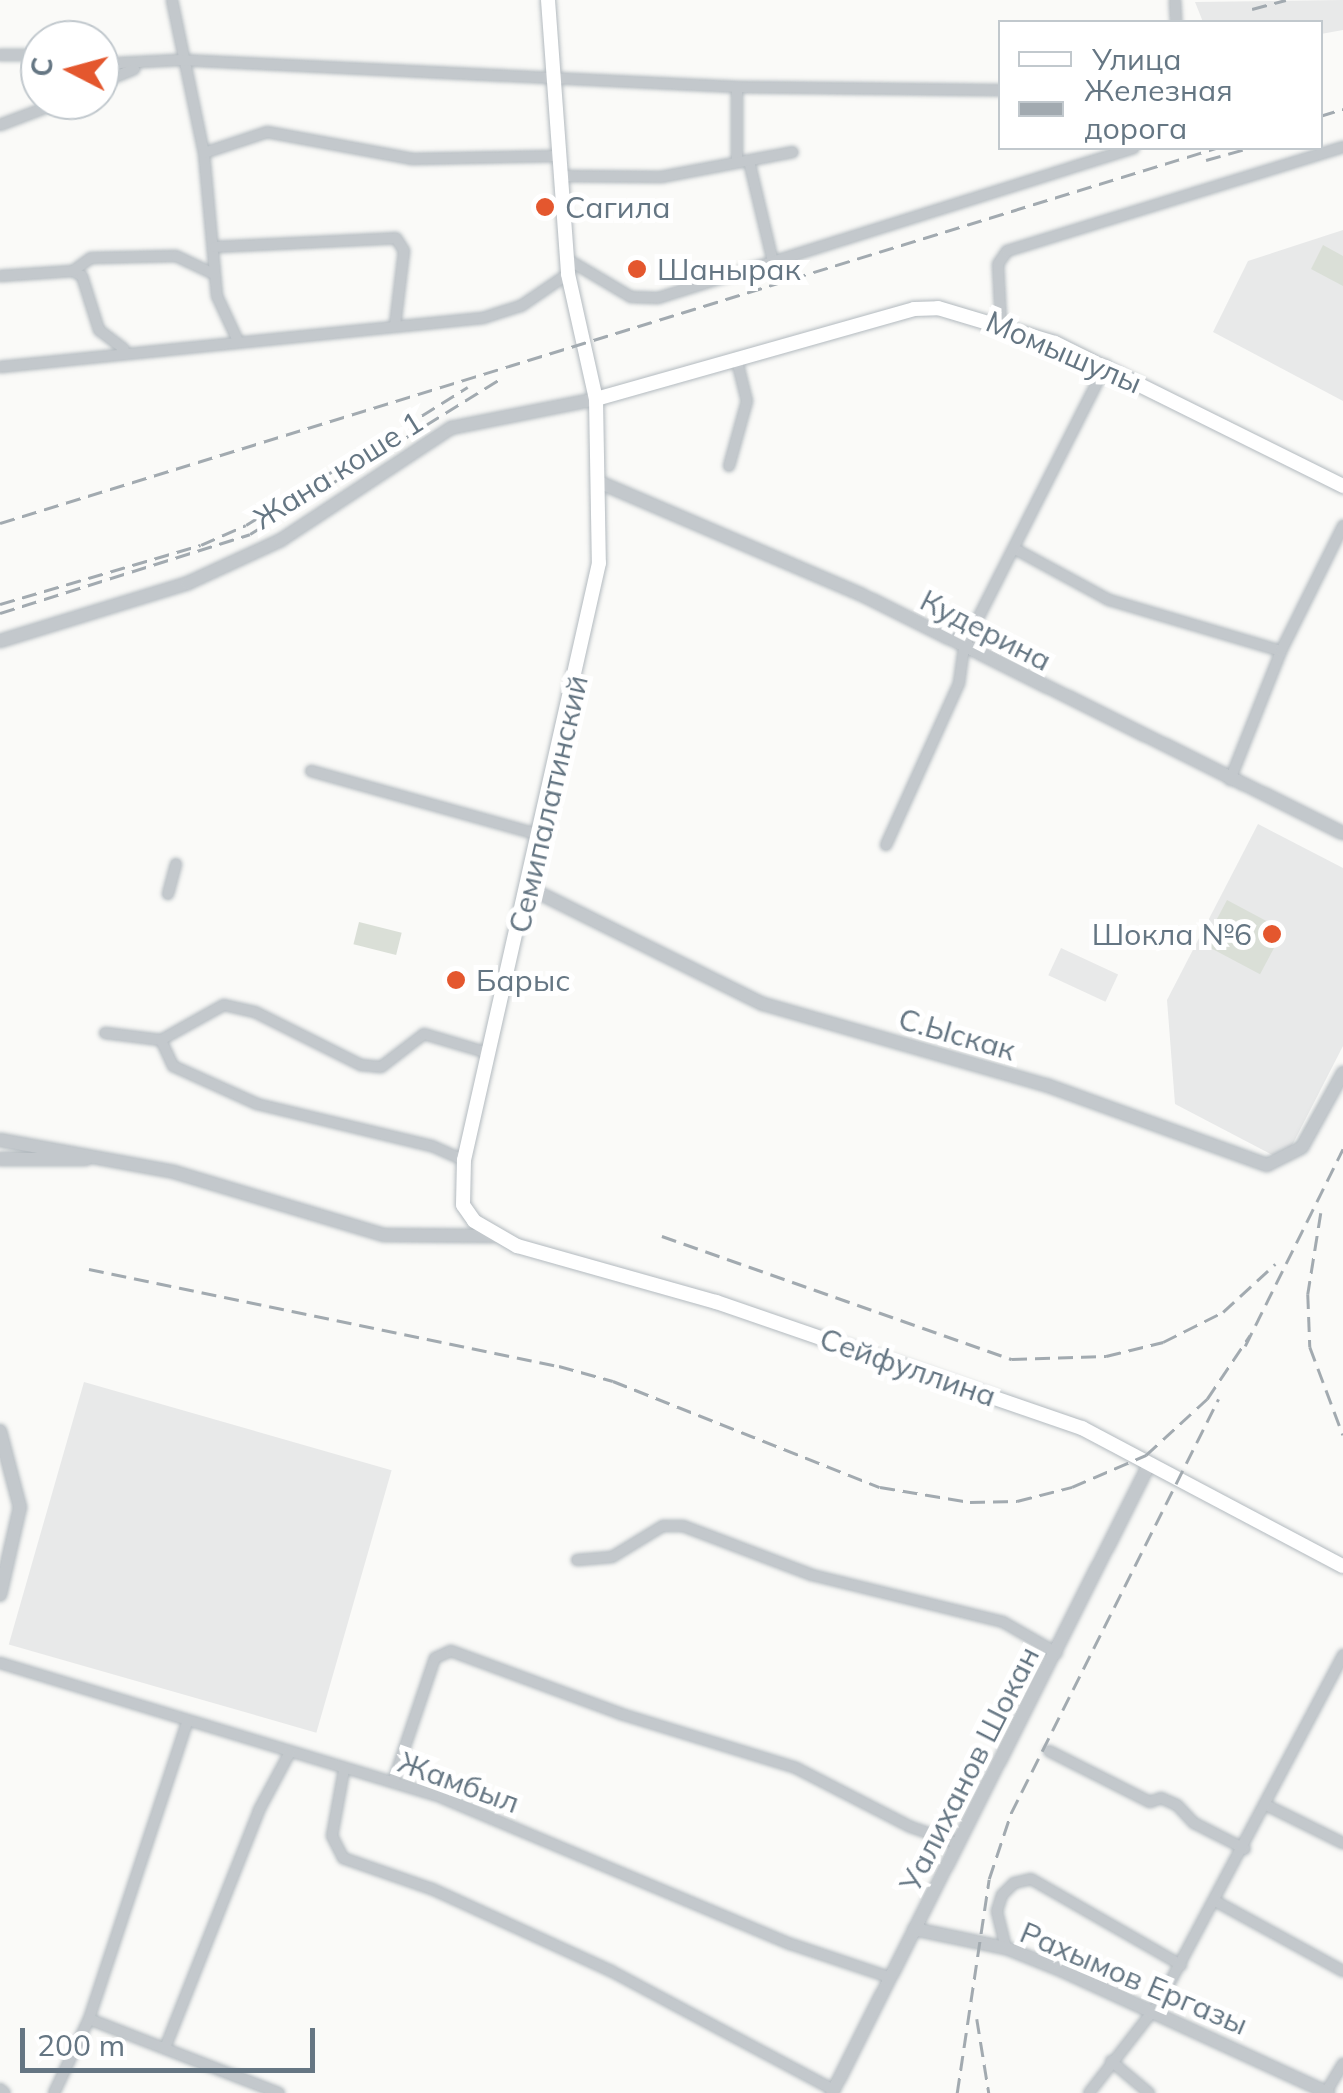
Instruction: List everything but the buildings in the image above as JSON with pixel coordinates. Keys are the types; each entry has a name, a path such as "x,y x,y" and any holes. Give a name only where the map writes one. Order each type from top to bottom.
{"main road":[{"name":"Семипалатинский","path":"463,1205 464,1160 587,639 599,563 601,483 596,399 568,266 550,76 548,0"},
{"name":"Момышулы","path":"596,399 914,309 1001,322 1106,365 1343,486"},
{"name":"Сейфуллина","path":"463,1205 498,1236 1001,1398 1082,1428 1343,1566"}],"street":[{"path":"172,0 180,60 204,152 215,247 214,274 224,322 238,341"},
{"path":"120,65 180,60 737,87 998,90"},
{"path":"120,74 139,66"},
{"path":"737,87 743,161 774,262"},
{"path":"204,152 268,132 412,160 557,156"},
{"path":"1001,322 998,264 1007,251 1343,147"},
{"path":"0,367 484,318 521,306 568,266 631,296 658,298 1128,150"},
{"path":"559,176 661,176 792,152"},
{"path":"215,247 396,238 404,251 395,326"},
{"path":"0,276 73,271 91,258 176,256 214,274"},
{"path":"73,271 82,276 99,330 114,346 134,353"},
{"path":"729,466 747,401 736,357"},
{"path":"886,845 959,682 964,646 1106,365"},
{"name":"Жана коше 1","path":"0,641 188,583 281,540 451,428 596,399"},
{"name":"Кудерина","path":"601,483 862,595 1229,781 1343,832"},
{"path":"1229,781 1281,652 1343,526"},
{"path":"1015,549 1109,600 1281,652"},
{"path":"311,770 540,835"},
{"path":"168,894 176,864"},
{"name":"С.Ыскак","path":"527,886 763,1004 1046,1085 1266,1165 1302,1147 1343,1073"},
{"path":"105,1034 161,1040 224,1006 255,1012 361,1065 380,1067 424,1034 488,1052"},
{"path":"161,1040 172,1066 257,1104 432,1146 464,1160"},
{"path":"0,1140 174,1172 384,1235 498,1236"},
{"path":"0,1159 66,1164 93,1157"},
{"path":"0,1431 20,1508 0,1594"},
{"name":"Уалиханов Шокан","path":"833,2092 1058,1652 1148,1466"},
{"path":"578,1560 612,1557 663,1526 683,1526 812,1575 1004,1622 1058,1652"},
{"path":"393,1782 435,1658 451,1651 621,1714 796,1768 910,1827 957,1843"},
{"path":"1089,2093 1152,2012 1181,1965 1268,1806 1343,1656"},
{"name":"Жамбыл","path":"0,1663 289,1754 393,1782 890,1977"},
{"path":"54,2093 89,2019 188,1722"},
{"path":"1048,1751 1150,1802 1161,1798 1178,1805 1194,1822 1245,1848"},
{"path":"165,2048 259,1810 289,1754"},
{"path":"344,1770 332,1836 343,1858 432,1889 611,1971 833,2092"},
{"path":"1268,1806 1343,1843"},
{"path":"1006,1948 997,1912 1002,1895 1014,1882 1031,1879 1181,1965"},
{"path":"1217,1902 1343,1971"},
{"name":"Рахымов Ергазы","path":"914,1929 1006,1948 1327,2092"},
{"path":"89,2019 279,2093"},
{"path":"1111,2061 1150,2093"},
{"path":"1327,2092 1343,2064"}],"shaded area":[{"path":"1343,0 1343,30 1323,34 1323,20 1202,20 1195,2"},
{"path":"1343,230 1343,401 1213,332 1248,261"},
{"path":"1323,245 1343,256 1343,286 1311,269"},
{"name":"Шокла №6","path":"1258,824 1343,868 1343,1046 1284,1161 1175,1104 1167,1000"},
{"path":"1227,900 1284,930 1260,974 1204,944"},
{"path":"359,922 402,933 396,955 353,944"},
{"path":"1061,948 1118,975 1105,1002 1048,975"},
{"path":"84,1382 392,1470 316,1733 9,1644"}],"railway":[{"path":"1252,9 1286,0"},
{"path":"1323,115 1343,109"},
{"path":"0,523 1210,150"},
{"path":"1206,160 1242,150"},
{"path":"0,613 250,534 502,378"},
{"path":"0,604 201,545 246,525 468,387"},
{"path":"1245,1346 1343,1149"},
{"path":"1321,1213 1308,1294 1310,1347 1343,1435"},
{"path":"662,1236 1012,1359 1106,1356 1163,1342 1223,1312 1275,1264"},
{"path":"89,1269 559,1366 613,1381 880,1487 970,1502 1017,1501 1072,1487 1146,1455 1207,1399 1250,1335"},
{"path":"957,2093 989,1879 1011,1813 1218,1399"},
{"path":"977,2019 989,2093"}],"place":[{"name":"Сагила","path":"545,207"},
{"name":"Шанырак","path":"637,269"},
{"name":"Шокла №6","path":"1272,934"},
{"name":"Барыс","path":"456,980"}]}
